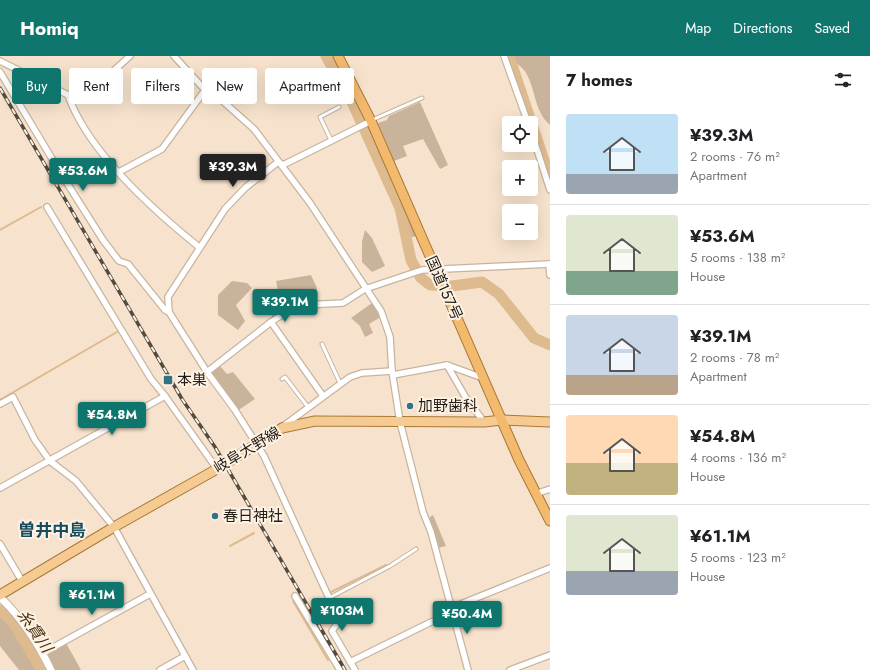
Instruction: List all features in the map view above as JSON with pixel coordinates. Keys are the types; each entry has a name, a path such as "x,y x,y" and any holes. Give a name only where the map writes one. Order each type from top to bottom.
{"highway":[{"name":"国道157号","path":"338,56 441,281 535,494 550,521"}],"main road":[{"name":"岐阜大野線","path":"0,596 22,581 114,527 217,469 282,428 315,422 484,422 502,420 550,422"}],"street":[{"path":"68,95 99,84 130,56"},
{"path":"174,56 202,87"},
{"path":"504,56 525,116"},
{"path":"0,61 68,95 72,107 98,150 147,201 199,247"},
{"path":"0,72 103,240 119,261 128,264 165,310 169,312 207,372 256,443 329,598 337,624 332,631 355,670"},
{"path":"119,172 162,149 202,94"},
{"path":"226,104 254,129 283,165 381,311 390,337 400,422 423,512 432,532 468,670"},
{"path":"283,165 368,122"},
{"path":"538,152 550,190"},
{"path":"169,312 168,297 224,209 263,173 278,162 283,165"},
{"path":"47,207 151,379 166,396 217,469"},
{"path":"207,372 271,322 286,313 304,305 343,303 365,289 413,272 422,270 549,264 550,275"},
{"path":"271,322 323,396"},
{"path":"447,365 466,398 484,422"},
{"path":"282,428 340,383 350,377 362,373 393,372 447,365 483,378"},
{"path":"0,488 166,396"},
{"path":"0,404 13,397 35,440 50,461 76,481 114,527 193,670"},
{"path":"535,494 550,489"},
{"path":"0,544 22,581"},
{"path":"451,608 550,568"},
{"path":"43,653 150,594"},
{"path":"0,596 14,610 43,653 51,670"},
{"path":"295,596 340,670"},
{"path":"350,662 425,625 453,616"},
{"path":"510,670 550,655"},
{"path":"160,670 185,656"}],"lane":[{"path":"368,122 422,98"},
{"path":"331,140 320,117 339,107"},
{"path":"322,344 340,383"},
{"path":"282,379 285,377 308,407"},
{"path":"329,598 390,566 416,549"}],"shaded area":[{"path":"512,56 550,56 550,125 538,107 526,73"},
{"path":"420,102 448,165 440,169 423,139 403,146 407,156 394,161 378,123 387,120 389,116"},
{"path":"405,212 416,236 409,238 404,217"},
{"path":"365,230 372,238 385,266 372,272 362,262 362,242"},
{"path":"311,275 317,288 315,302 304,302 273,318 263,302 278,291 276,281"},
{"path":"232,281 247,283 252,288 236,305 245,321 238,330 218,315 218,295"},
{"path":"372,303 381,317 369,324 373,333 365,337 360,326 351,318"},
{"path":"219,365 227,374 233,372 255,399 237,411 210,371"},
{"path":"433,515 446,546 438,548 430,520 430,517"},
{"path":"0,606 17,621 46,670 19,670 0,646"},
{"path":"66,643 81,670 54,670 46,654"}],"waterway":[{"path":"326,56 352,102 400,208 411,260 421,278 430,285 452,286 482,282 499,294 534,338 550,345"},
{"path":"509,56 550,178"},
{"path":"0,230 41,207"},
{"path":"0,400 117,332"},
{"path":"230,546 254,533"},
{"path":"331,592 386,565"},
{"path":"293,601 328,660"},
{"name":"糸貫川","path":"0,610 12,621 42,670"}],"railway":[{"path":"0,88 182,399 215,447 345,670"}],"place":[{"name":"本巣","path":"168,380"},
{"name":"加野歯科","path":"410,406"},
{"name":"春日神社","path":"215,516"}],"district":[{"name":"曽井中島","path":"52,530"}]}
